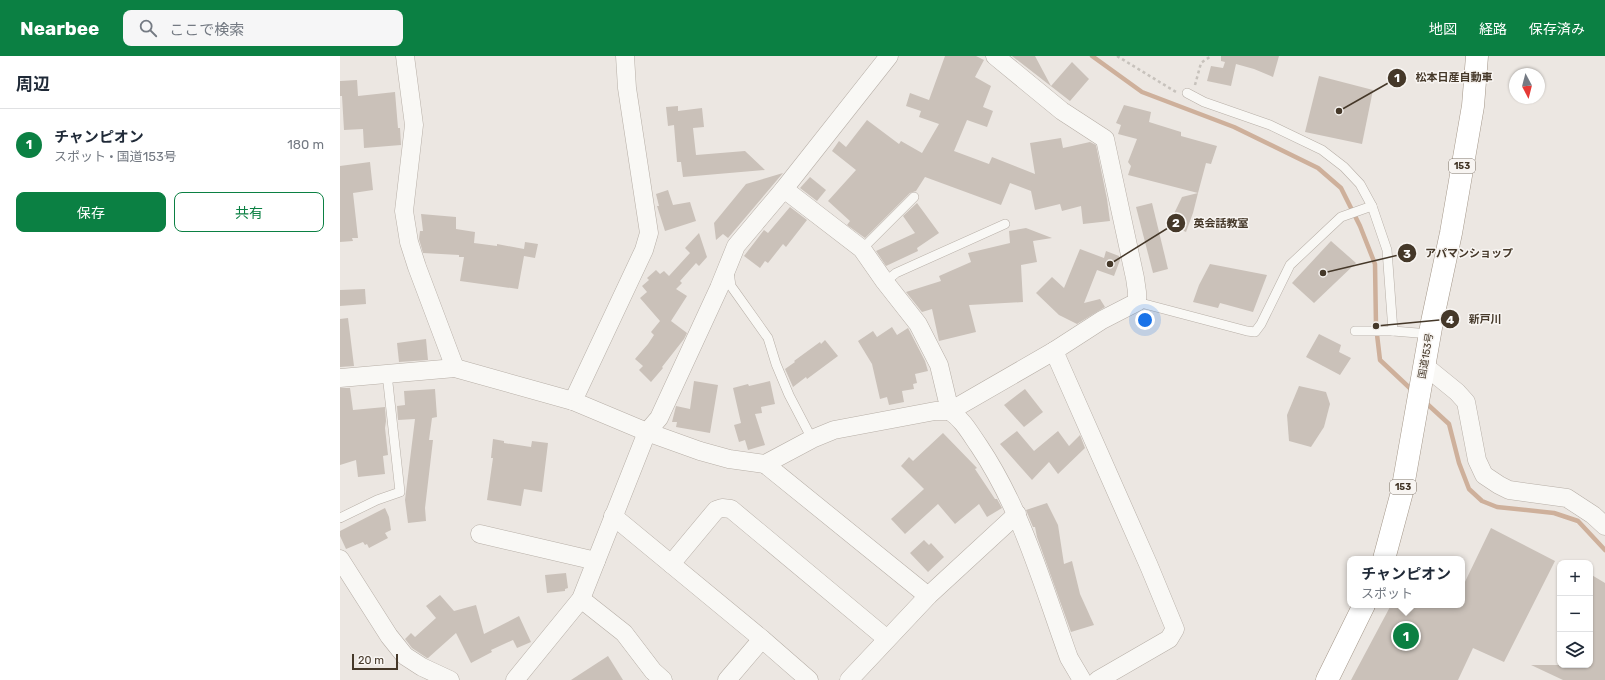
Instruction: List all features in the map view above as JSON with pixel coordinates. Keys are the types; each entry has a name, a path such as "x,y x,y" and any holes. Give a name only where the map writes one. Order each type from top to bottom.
{"highway":[{"name":"国道153号","path":"1385,556 1402,492 1430,334 1451,233 1473,106 1477,56"},
{"path":"1327,680 1363,608"}],"street":[{"path":"405,56 414,125 404,211 409,242 417,268 455,368"},
{"path":"573,401 644,250 649,233 629,104 625,56"},
{"path":"515,680 581,599 647,432 659,418 716,295 736,246 784,189 889,56"},
{"path":"765,464 812,439 834,430 935,411 950,411 1054,351 1102,320 1137,302 1135,278 1105,139 1062,111 995,56"},
{"path":"784,189 862,248 884,282 918,324 939,365 950,411 961,419 992,465 1017,514 1069,658 1082,680"},
{"path":"1054,351 1150,566 1175,629 1169,639 1098,680"},
{"path":"340,378 455,368 573,401 647,432 729,459 765,464 928,596"},
{"path":"1424,372 1457,392 1466,402 1478,460 1484,475 1499,486 1509,490 1567,498 1593,515 1605,526"},
{"path":"671,564 716,510 722,508 731,509 887,639"},
{"path":"849,680 928,596 1017,514"},
{"path":"613,516 762,639 809,680"},
{"path":"480,534 596,561"},
{"path":"340,559 390,636 405,656 422,667 450,680"},
{"path":"581,599 624,633 663,680"},
{"path":"727,680 762,639"}],"lane":[{"path":"1187,93 1204,102 1270,125 1322,150 1344,167 1360,184 1367,208 1387,250 1390,331"},
{"path":"862,248 914,197"},
{"path":"1137,302 1254,332 1261,324 1290,265 1341,217 1367,208"},
{"path":"884,282 896,273 1005,224"},
{"path":"728,267 731,286 768,338 776,364 789,395 812,439"},
{"path":"1355,331 1390,331 1430,334"},
{"path":"340,518 377,500 400,492 387,374"}],"path":[{"path":"1117,56 1178,93 1187,93 1195,88 1201,63 1210,56"}],"building":[{"path":"945,56 976,56 984,60 975,77 991,86 983,107 993,111 987,127 967,120 954,151 989,164 992,157 1035,174 1030,143 1061,138 1063,148 1090,142 1096,145 1110,221 1083,224 1081,206 1062,211 1060,204 1035,210 1031,191 1010,183 1001,205 925,177 916,191 910,193 865,238 847,225 850,221 828,201 856,170 832,151 839,141 846,147 867,120 899,144 901,141 922,153 939,124 919,117 921,111 906,106 910,93 929,100"},
{"path":"1012,56 1035,56 1051,86 1072,62 1089,79 1070,101"},
{"path":"1221,56 1279,56 1273,77 1254,69 1236,64 1231,86 1207,81 1211,66 1223,68 1225,62 1221,61"},
{"path":"1319,76 1373,90 1362,144 1305,132"},
{"path":"357,80 358,96 395,92 401,145 364,148 363,129 344,130 342,96 340,96 340,81"},
{"path":"1124,105 1151,112 1149,122 1181,132 1181,136 1217,146 1211,164 1206,163 1198,193 1128,175 1131,166 1128,162 1137,139 1118,134 1121,125 1116,123"},
{"path":"678,106 678,111 702,108 704,127 693,128 696,155 745,151 765,170 683,177 681,162 677,162 674,125 668,126 666,107"},
{"path":"370,162 373,190 353,193 358,238 352,238 353,241 340,242 340,166"},
{"path":"783,173 728,238 723,234 716,240 714,223 746,184"},
{"path":"810,177 826,190 817,201 800,188"},
{"path":"668,190 673,205 690,202 696,221 665,231 657,206 659,206 656,194"},
{"path":"1198,193 1186,232 1169,224 1182,197"},
{"path":"917,203 939,233 917,248 918,251 886,266 876,251 915,233 903,216"},
{"path":"1152,203 1168,269 1153,273 1136,207"},
{"path":"790,207 807,220 786,247 783,244 768,263 765,261 760,268 744,256 764,230 768,233"},
{"path":"421,214 456,217 456,229 475,232 474,243 497,246 497,244 524,249 525,242 538,244 535,258 524,256 518,289 460,281 464,257 459,257 459,255 423,253 419,239 420,231 423,231"},
{"path":"1026,228 1052,238 1033,241 1037,262 1021,265 1023,302 969,305 976,332 939,341 932,309 922,312 906,292 941,281 939,276 971,262 968,253 1010,243 1009,231"},
{"path":"699,233 707,257 699,266 696,263 680,281 682,283 676,289 687,296 671,321 687,333 662,367 663,368 651,382 639,370 643,366 635,359 654,335 651,332 660,321 640,298 647,292 642,286 649,280 647,278 656,270 660,274 664,271 669,276 690,253 685,248"},
{"path":"1331,241 1356,263 1314,303 1292,283"},
{"path":"1080,249 1104,258 1106,251 1119,256 1120,260 1114,276 1097,270 1084,303 1100,299 1105,307 1077,324 1059,315 1036,293 1052,277 1064,288"},
{"path":"1210,264 1267,275 1253,312 1220,303 1218,308 1193,302 1199,285"},
{"path":"365,289 366,304 340,306 340,290"},
{"path":"348,318 354,366 340,367 340,319"},
{"path":"892,327 897,335 908,328 925,361 928,371 915,374 917,383 913,384 914,389 902,391 904,402 889,405 887,397 880,399 872,364 858,341 873,331 877,337"},
{"path":"1319,334 1341,345 1339,352 1351,358 1340,375 1306,357"},
{"path":"426,339 428,360 399,362 397,343"},
{"path":"825,340 838,356 807,379 806,377 793,387 785,369 820,342 821,344"},
{"path":"694,381 718,385 710,433 676,427 677,422 672,422 676,406 690,409"},
{"path":"770,381 775,404 761,407 762,413 755,414 765,445 748,450 745,440 739,442 734,425 741,423 733,388"},
{"path":"1299,386 1326,392 1330,404 1324,427 1311,447 1289,441 1287,415"},
{"path":"340,388 350,388 353,410 385,407 385,428 388,455 383,456 385,474 358,477 356,460 340,465"},
{"path":"435,389 437,417 432,418 429,440 433,440 425,508 426,521 408,523 405,500 415,419 398,420 397,406 405,405 404,391"},
{"path":"1025,389 1043,412 1024,427 1004,405"},
{"path":"1017,431 1034,451 1058,431 1069,446 1080,435 1085,448 1058,474 1049,462 1032,480 1000,444"},
{"path":"943,433 977,468 975,469 1002,508 987,517 979,504 955,524 938,504 905,534 891,519 924,489 901,466 909,457 913,461"},
{"path":"493,439 504,441 504,443 531,447 532,441 548,443 542,492 524,489 521,506 487,500 493,458 491,458"},
{"path":"1047,503 1058,525 1064,564 1072,561 1080,594 1094,625 1071,632 1037,537 1035,527 1033,527 1026,510"},
{"path":"385,508 389,517 391,530 385,533 388,538 369,548 367,544 365,545 363,542 346,549 340,536 340,531"},
{"path":"1491,528 1555,561 1504,662 1473,648 1458,680 1351,680 1389,608 1465,608 1465,582"},
{"path":"924,540 929,545 931,543 944,557 928,572 910,553"},
{"path":"566,573 568,588 565,589 565,591 547,593 545,575"},
{"path":"1593,576 1605,583 1605,680 1563,680 1531,665 1557,665 1557,668 1593,668"},
{"path":"440,595 454,611 476,605 484,634 519,616 531,642 517,648 513,640 491,650 492,652 471,663 456,633 427,658 412,648 405,639 411,633 415,637 436,618 426,606"},
{"path":"608,656 623,680 571,680"}],"waterway":[{"path":"1092,56 1142,92 1234,127 1318,168 1341,188 1360,226 1375,264 1376,326 1380,360 1414,392"},
{"path":"1424,401 1449,424 1459,463 1469,489 1482,501 1497,507 1554,513 1578,521 1605,550"}],"place":[{"name":"松本日産自動車","path":"1339,111"},
{"name":"英会話教室","path":"1110,264"},
{"name":"アパマンショップ","path":"1323,273"},
{"name":"新戸川","path":"1376,326"},
{"name":"チャンピオン","path":"1406,636"}]}
